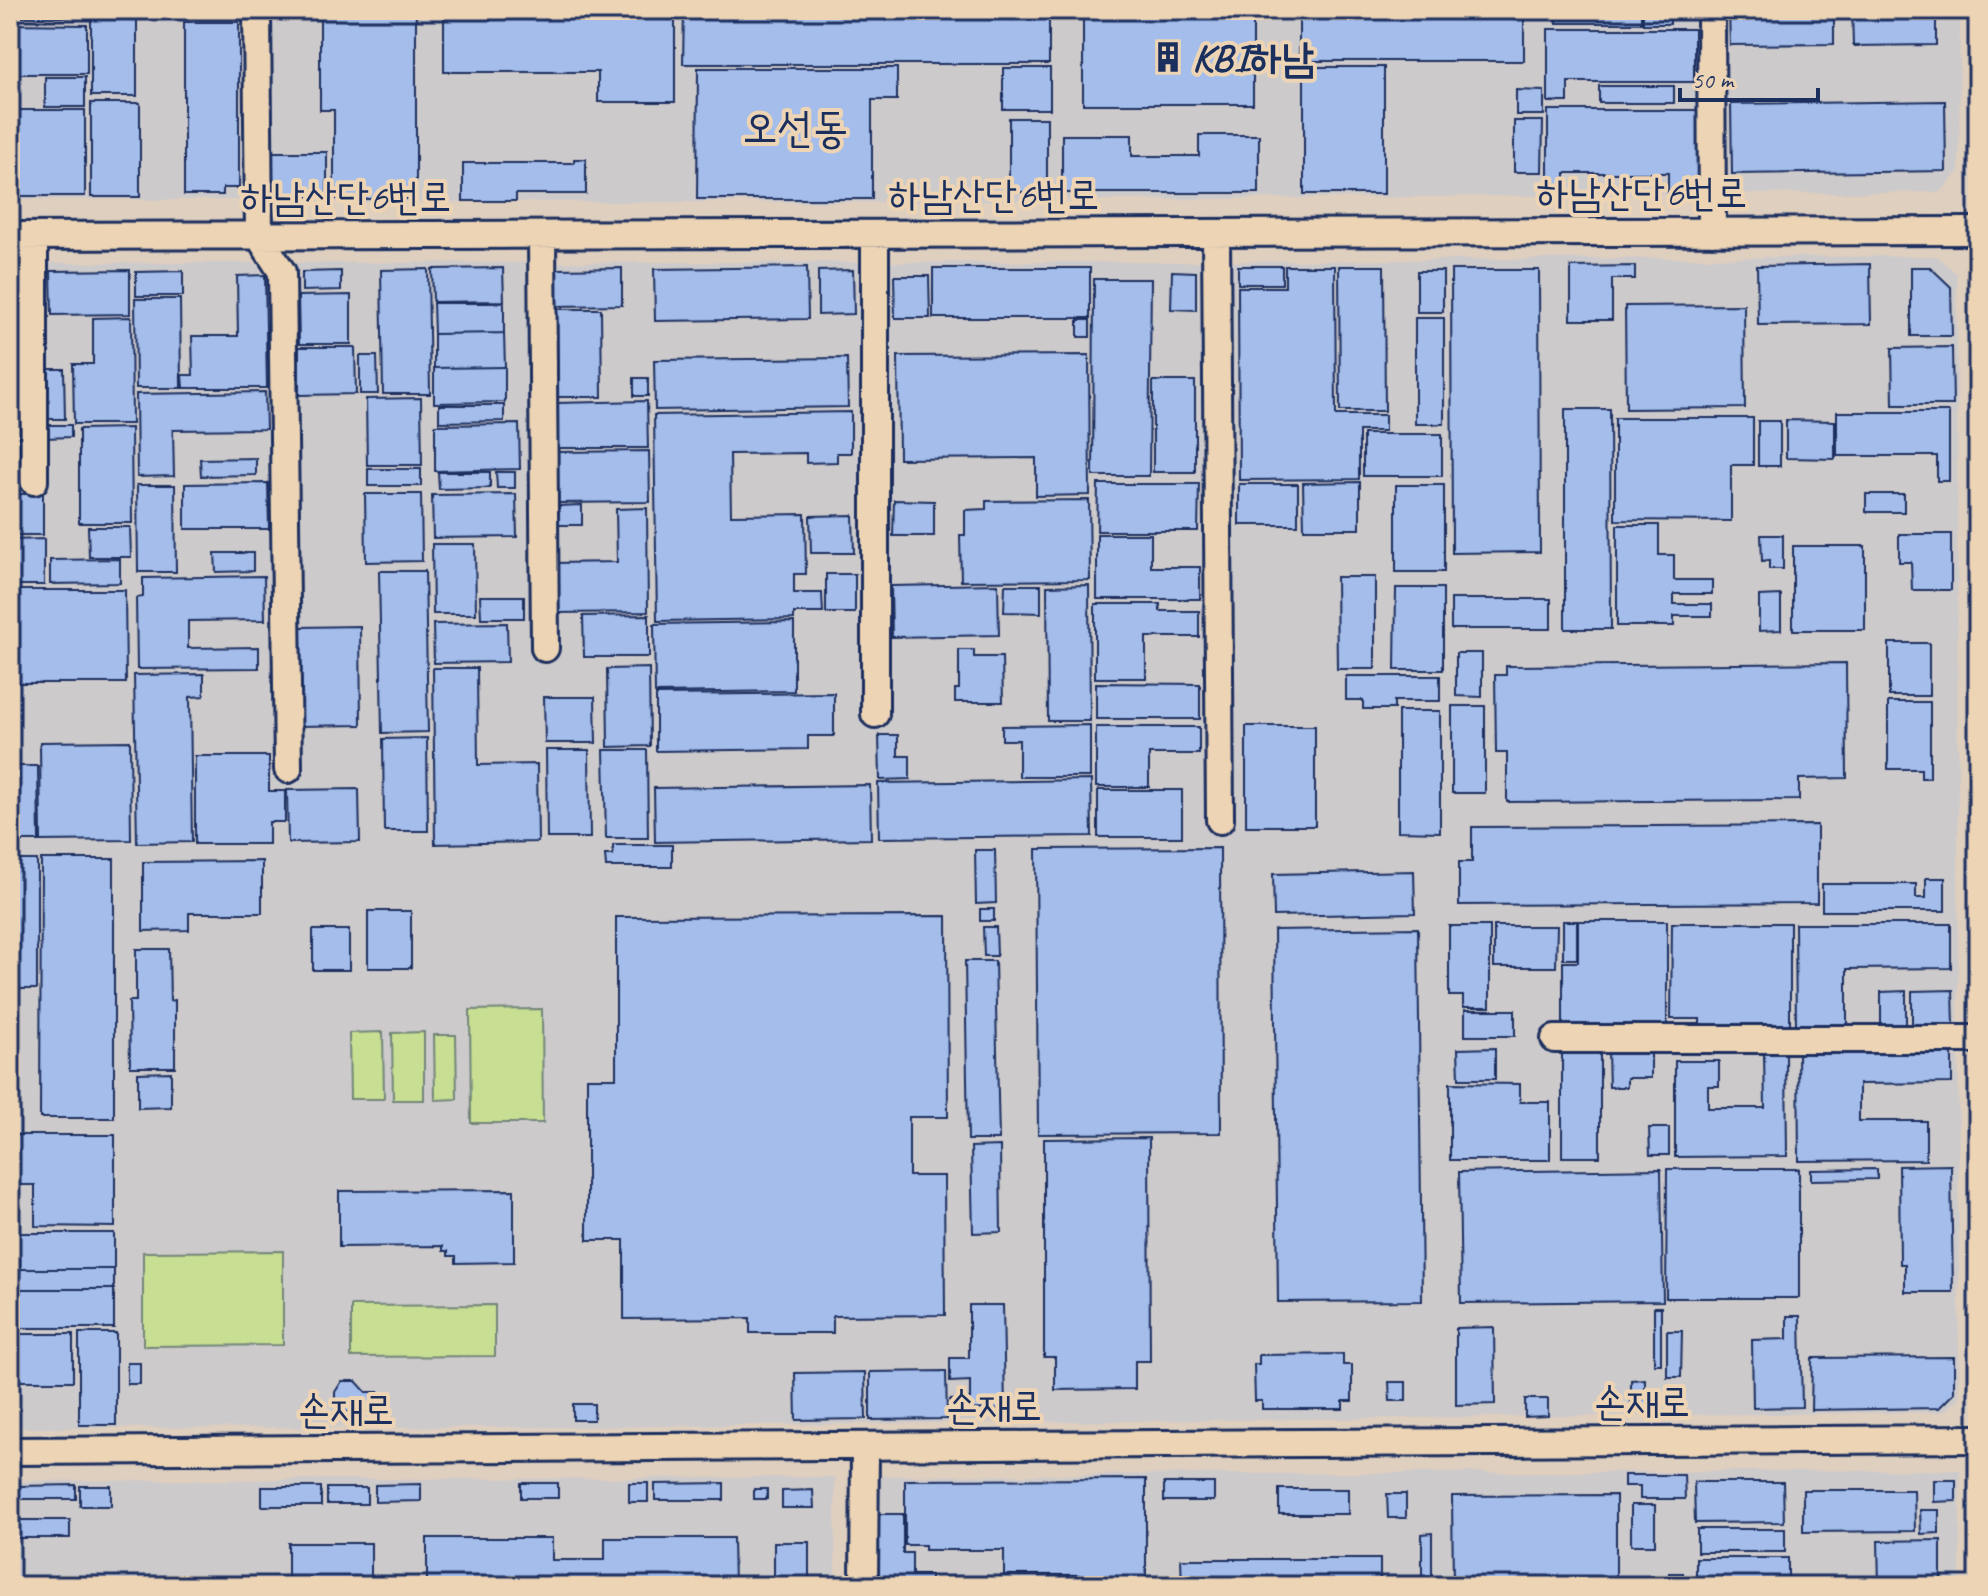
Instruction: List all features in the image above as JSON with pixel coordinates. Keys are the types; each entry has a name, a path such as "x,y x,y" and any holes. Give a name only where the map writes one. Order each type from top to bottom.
{"street":[{"path":"257,10 259,236 282,272 288,769"},
{"path":"1711,10 1712,232"},
{"name":"하남산단6번로","path":"22,236 1978,231"},
{"path":"875,234 875,714"},
{"path":"1216,234 1220,820"},
{"path":"542,235 545,648"},
{"path":"22,236 34,481"},
{"path":"1555,1039 1978,1039"},
{"name":"손재로","path":"10,1451 1978,1439"},
{"path":"864,1586 865,1446"}],"shaded area":[{"path":"10,10 243,10 244,200 10,199"},
{"path":"266,10 1960,10 1959,171 1941,192 875,202 267,202"},
{"path":"1937,256 1957,274 1959,1399 1943,1412 570,1427 10,1428 10,263 1178,262"},
{"path":"1960,1470 1960,1586 874,1586 874,1476"},
{"path":"835,1477 835,1586 10,1586 10,1481"}],"green space":[{"path":"542,1009 543,1123 471,1123 470,1010"},
{"path":"383,1032 384,1099 350,1099 349,1033"},
{"path":"424,1032 424,1100 393,1100 392,1033"},
{"path":"434,1035 456,1035 457,1099 435,1100"},
{"path":"283,1251 283,1345 143,1346 143,1252"},
{"path":"495,1305 495,1356 351,1357 351,1306"}],"building":[{"path":"10,10 86,10 86,17 10,17"},
{"path":"94,10 210,10 210,14 94,14"},
{"path":"313,10 416,10 416,199 334,199 334,110 320,110 320,18 313,18"},
{"path":"444,10 675,10 675,102 598,102 598,72 444,72"},
{"path":"684,10 1049,10 1049,64 683,64"},
{"name":"KBI하남","path":"1083,10 1253,10 1253,104 1083,104"},
{"path":"1299,10 1524,10 1524,61 1299,61"},
{"path":"1557,10 1641,10 1641,23 1557,23"},
{"path":"1643,10 1670,10 1670,24 1643,24"},
{"path":"1729,10 1834,10 1834,44 1730,45"},
{"path":"1852,10 1936,10 1936,45 1853,46"},
{"path":"91,18 137,18 137,96 91,96"},
{"path":"184,22 239,22 239,188 223,188 223,195 184,195"},
{"path":"10,24 87,25 87,74 10,74"},
{"path":"1548,29 1694,29 1694,82 1568,82 1568,102 1548,102"},
{"path":"1304,67 1384,67 1384,194 1304,194"},
{"path":"698,68 897,68 897,100 872,100 872,199 697,199"},
{"path":"1003,68 1050,68 1050,109 1003,109"},
{"path":"45,77 85,77 85,107 45,107"},
{"path":"1599,86 1674,86 1674,103 1599,103"},
{"path":"1516,90 1544,91 1544,115 1516,115"},
{"path":"1945,101 1946,171 1732,174 1731,104"},
{"path":"91,103 140,103 140,197 91,197"},
{"path":"10,110 85,110 85,196 10,196"},
{"path":"1548,110 1697,110 1697,193 1668,193 1668,173 1565,173 1565,187 1548,187"},
{"path":"1009,118 1047,118 1047,192 1009,192"},
{"path":"1514,121 1543,121 1542,172 1514,172"},
{"path":"1062,135 1132,135 1132,156 1199,156 1199,135 1259,135 1259,193 1062,193"},
{"path":"270,152 327,152 327,197 270,197"},
{"path":"574,159 586,159 586,194 516,194 516,201 463,201 463,163 574,163"},
{"path":"1870,264 1871,324 1758,325 1757,266"},
{"path":"1238,266 1282,266 1282,284 1238,284"},
{"path":"1285,266 1335,266 1336,415 1385,415 1385,431 1359,431 1359,479 1239,480 1238,287 1285,287"},
{"path":"1339,266 1384,266 1385,411 1340,411"},
{"path":"1635,266 1635,279 1612,279 1612,320 1571,320 1571,267"},
{"path":"19,267 19,377 10,377 10,268"},
{"path":"807,267 808,319 655,321 654,269"},
{"path":"1911,267 1930,267 1951,287 1952,336 1911,336"},
{"path":"503,268 504,301 433,302 432,269"},
{"path":"622,268 622,305 557,306 556,269"},
{"path":"933,268 1090,268 1090,318 933,318"},
{"path":"428,269 430,394 383,394 381,270"},
{"path":"130,270 130,314 52,315 51,271"},
{"path":"853,270 854,314 818,315 818,271"},
{"path":"1451,270 1539,270 1540,552 1452,553"},
{"path":"183,271 183,296 136,296 136,272"},
{"path":"341,271 341,290 302,291 302,272"},
{"path":"1172,271 1196,272 1196,310 1171,309"},
{"path":"1417,271 1443,271 1443,312 1417,312"},
{"path":"265,275 267,388 183,388 182,375 193,375 192,336 238,336 237,276"},
{"path":"894,276 929,276 930,318 895,318"},
{"path":"1094,279 1151,279 1149,476 1093,476"},
{"path":"351,295 351,344 299,344 298,296"},
{"path":"135,299 180,299 181,388 136,388"},
{"path":"433,303 504,303 504,333 434,334"},
{"path":"1744,305 1745,408 1626,409 1625,306"},
{"path":"557,309 601,309 602,397 558,397"},
{"path":"131,317 132,424 74,424 73,364 93,364 93,318"},
{"path":"1415,318 1444,318 1444,424 1415,424"},
{"path":"1078,320 1090,320 1090,337 1078,337"},
{"path":"504,333 505,367 434,368 434,334"},
{"path":"299,347 355,347 356,394 299,395"},
{"path":"1952,347 1953,405 1893,405 1892,348"},
{"path":"1089,355 1090,495 1036,496 1036,458 899,459 898,356"},
{"path":"360,356 377,356 378,394 360,394"},
{"path":"847,358 848,407 655,410 654,360"},
{"path":"505,367 505,402 434,403 434,368"},
{"path":"46,369 64,369 65,419 47,419"},
{"path":"634,378 648,378 648,396 634,396"},
{"path":"1153,381 1195,381 1195,472 1153,472"},
{"path":"10,383 19,383 20,466 10,466"},
{"path":"265,392 266,429 173,430 174,476 137,477 136,394"},
{"path":"421,398 422,465 367,465 366,399"},
{"path":"647,401 648,448 557,448 556,403"},
{"path":"439,405 504,405 504,421 439,422"},
{"path":"1565,409 1610,409 1611,629 1565,629"},
{"path":"851,412 851,453 837,453 837,462 806,463 806,453 730,454 731,515 805,514 806,574 794,574 794,593 822,593 823,613 794,613 794,619 657,621 654,415"},
{"path":"1837,412 1949,412 1949,481 1937,481 1937,456 1837,456"},
{"path":"1615,418 1753,418 1753,465 1731,465 1731,521 1615,520"},
{"path":"1786,420 1835,421 1835,459 1786,458"},
{"path":"1758,421 1780,421 1780,466 1758,466"},
{"path":"519,424 520,469 435,471 435,425"},
{"path":"45,425 71,425 71,437 45,438"},
{"path":"131,428 132,523 79,523 79,429"},
{"path":"1363,434 1442,434 1442,476 1363,476"},
{"path":"649,451 650,502 558,503 558,452"},
{"path":"256,458 256,475 201,476 200,459"},
{"path":"368,469 421,469 421,486 368,486"},
{"path":"438,472 490,472 490,488 439,489"},
{"path":"496,472 515,472 515,488 497,488"},
{"path":"1360,482 1360,529 1304,529 1303,483"},
{"path":"268,483 269,529 185,529 185,484"},
{"path":"1098,484 1199,484 1198,531 1097,531"},
{"path":"1239,484 1298,484 1298,525 1239,525"},
{"path":"137,485 175,485 176,572 138,572"},
{"path":"1396,485 1444,485 1444,572 1396,572"},
{"path":"10,494 43,494 43,535 10,535"},
{"path":"365,494 421,494 422,561 366,562"},
{"path":"516,494 517,537 433,538 432,495"},
{"path":"1866,494 1904,494 1904,512 1866,512"},
{"path":"894,500 934,501 934,536 893,536"},
{"path":"1089,500 1090,580 961,581 960,535 965,535 965,510 986,509 986,501"},
{"path":"582,505 582,525 557,525 557,506"},
{"path":"647,508 648,612 555,613 554,563 617,562 616,509"},
{"path":"853,515 854,553 811,553 810,516"},
{"path":"1617,525 1659,525 1659,555 1674,555 1674,580 1712,580 1712,594 1674,594 1674,604 1712,604 1712,616 1674,616 1674,626 1617,626"},
{"path":"88,527 130,527 131,557 89,557"},
{"path":"1097,534 1151,534 1151,567 1200,567 1200,599 1097,599"},
{"path":"1899,534 1951,534 1951,590 1912,590 1911,562 1899,562"},
{"path":"1761,535 1783,535 1783,569 1769,569 1769,560 1762,561"},
{"path":"44,539 44,585 10,585 10,540"},
{"path":"432,544 475,544 476,614 433,614"},
{"path":"1793,546 1865,546 1865,630 1793,630"},
{"path":"215,553 253,553 253,571 216,572"},
{"path":"120,559 120,583 50,584 50,560"},
{"path":"379,571 425,571 428,732 382,733"},
{"path":"826,574 855,574 855,613 826,613"},
{"path":"264,576 265,620 188,621 188,648 259,647 259,668 137,669 136,598 143,597 143,578"},
{"path":"1336,577 1375,577 1375,669 1337,669"},
{"path":"998,584 999,635 892,637 891,586"},
{"path":"1005,585 1041,585 1041,613 1004,612"},
{"path":"1089,585 1090,721 1048,721 1047,586"},
{"path":"1396,588 1443,588 1443,670 1395,670"},
{"path":"10,590 125,590 126,683 10,683"},
{"path":"1781,595 1781,630 1759,631 1759,596"},
{"path":"480,596 524,596 524,618 481,618"},
{"path":"1451,599 1551,599 1551,629 1451,629"},
{"path":"1095,604 1160,604 1160,611 1199,611 1199,637 1146,637 1146,678 1095,678"},
{"path":"649,615 649,657 584,657 583,616"},
{"path":"794,622 794,691 655,693 654,624"},
{"path":"507,623 508,662 434,663 433,624"},
{"path":"360,626 361,725 301,726 300,627"},
{"path":"1889,643 1929,643 1929,696 1889,696"},
{"path":"959,650 974,650 974,657 1002,657 1003,702 955,702 955,689 959,689"},
{"path":"1456,653 1482,653 1482,697 1456,696"},
{"path":"1846,663 1847,778 1799,779 1799,800 1507,802 1507,753 1496,753 1495,675 1506,675 1506,666"},
{"path":"433,668 477,668 478,765 537,764 538,842 435,844"},
{"path":"649,668 650,746 608,747 607,669"},
{"path":"204,674 204,696 190,697 192,842 137,843 134,675"},
{"path":"1346,676 1440,676 1440,701 1394,701 1394,709 1363,709 1363,700 1346,700"},
{"path":"1096,683 1200,684 1200,719 1096,719"},
{"path":"834,693 834,736 808,736 808,749 656,751 656,695"},
{"path":"544,697 595,697 596,743 545,743"},
{"path":"1888,702 1930,702 1930,778 1921,778 1921,769 1888,769"},
{"path":"1452,706 1485,706 1485,793 1452,793"},
{"path":"1398,711 1440,711 1440,832 1398,831"},
{"path":"1090,725 1090,777 1019,777 1019,740 1002,740 1002,726"},
{"path":"1246,726 1315,726 1315,826 1246,826"},
{"path":"1096,727 1199,727 1199,754 1149,754 1149,787 1096,787"},
{"path":"879,735 898,735 898,756 910,756 910,779 880,780"},
{"path":"427,738 428,831 384,831 383,739"},
{"path":"130,741 131,840 41,841 40,742"},
{"path":"10,743 16,743 17,839 10,839"},
{"path":"546,750 589,750 590,838 547,838"},
{"path":"604,750 647,750 648,838 606,838"},
{"path":"195,756 269,756 269,791 285,791 285,822 269,822 269,844 195,844"},
{"path":"18,766 38,766 39,841 19,841"},
{"path":"1091,780 1092,836 879,838 878,783"},
{"path":"870,785 871,839 655,842 654,788"},
{"path":"359,789 360,842 288,843 287,790"},
{"path":"1098,790 1182,790 1182,837 1098,837"},
{"path":"1817,825 1817,903 1459,905 1459,862 1472,862 1472,827"},
{"path":"613,845 672,845 672,867 606,867 605,855 613,855"},
{"path":"1220,848 1221,1133 1038,1134 1036,849"},
{"path":"975,850 995,850 996,903 976,904"},
{"path":"41,859 114,859 114,1118 40,1118"},
{"path":"10,860 37,860 37,989 10,989"},
{"path":"262,861 262,913 189,913 189,930 143,931 143,862"},
{"path":"1414,871 1415,913 1274,916 1273,874"},
{"path":"1926,878 1945,878 1945,911 1822,911 1822,884 1916,884 1916,898 1926,898"},
{"path":"980,909 994,909 994,921 980,921"},
{"path":"368,911 411,911 411,968 368,968"},
{"path":"947,916 948,1117 909,1117 909,1176 944,1176 945,1315 833,1316 833,1333 750,1333 750,1318 624,1319 624,1240 587,1240 587,1078 616,1078 616,917"},
{"path":"1563,921 1577,921 1577,959 1563,959"},
{"path":"1578,921 1667,921 1667,1029 1563,1029 1563,962 1578,962"},
{"path":"1672,923 1790,923 1790,1027 1700,1031 1700,1019 1671,1019"},
{"path":"1795,924 1951,924 1951,968 1847,969 1847,1027 1796,1027"},
{"path":"1449,926 1490,926 1490,1007 1463,1007 1463,996 1449,996"},
{"path":"1494,926 1557,926 1556,967 1494,967"},
{"path":"983,927 996,927 997,956 984,956"},
{"path":"1418,928 1422,1301 1278,1302 1274,930"},
{"path":"313,930 349,930 349,970 313,970"},
{"path":"136,949 169,949 170,1001 175,1000 175,1067 130,1067 129,1001 136,1001"},
{"path":"965,961 995,961 999,1140 968,1140"},
{"path":"1953,990 1954,1026 1912,1026 1912,991"},
{"path":"1906,991 1906,1025 1881,1025 1881,992"},
{"path":"1465,1010 1515,1010 1515,1036 1465,1036"},
{"path":"1495,1048 1495,1079 1459,1079 1458,1049"},
{"path":"1952,1048 1952,1083 1859,1084 1859,1121 1926,1121 1926,1160 1799,1161 1798,1050"},
{"path":"1608,1051 1651,1051 1651,1078 1627,1078 1627,1087 1609,1087"},
{"path":"1562,1053 1600,1053 1600,1157 1562,1157"},
{"path":"1764,1054 1786,1054 1787,1156 1675,1157 1675,1061 1719,1061 1719,1086 1708,1086 1708,1108 1765,1108"},
{"path":"171,1072 171,1107 138,1108 138,1073"},
{"path":"1450,1083 1520,1084 1520,1102 1550,1102 1550,1160 1450,1160"},
{"path":"1649,1128 1669,1128 1669,1155 1650,1155"},
{"path":"10,1135 115,1135 115,1227 35,1226 35,1185 10,1185"},
{"path":"1149,1138 1150,1361 1135,1361 1135,1389 1055,1390 1055,1357 1044,1357 1044,1139"},
{"path":"1000,1146 1001,1232 973,1233 971,1147"},
{"path":"1951,1165 1953,1292 1905,1292 1905,1264 1900,1264 1899,1166"},
{"path":"1661,1169 1663,1301 1461,1303 1459,1172"},
{"path":"1667,1169 1799,1169 1799,1298 1666,1298"},
{"path":"1877,1169 1877,1179 1811,1180 1811,1170"},
{"path":"514,1190 514,1262 456,1263 456,1256 448,1256 443,1246 339,1247 339,1191"},
{"path":"10,1233 114,1233 114,1269 20,1269 20,1258 10,1258"},
{"path":"20,1269 114,1269 114,1289 19,1289"},
{"path":"19,1289 114,1289 114,1328 10,1328 10,1302 19,1302"},
{"path":"969,1305 1003,1305 1005,1409 950,1410 950,1400 970,1399 970,1381 950,1382 950,1358 969,1358"},
{"path":"1654,1307 1661,1307 1661,1364 1654,1364"},
{"path":"1787,1316 1800,1316 1802,1407 1753,1408 1752,1340 1787,1339"},
{"path":"1494,1327 1495,1404 1456,1405 1456,1328"},
{"path":"1667,1331 1682,1331 1681,1377 1667,1377"},
{"path":"79,1333 116,1333 116,1425 79,1425"},
{"path":"10,1334 73,1334 73,1381 10,1381"},
{"path":"1343,1354 1343,1365 1352,1365 1352,1401 1343,1401 1343,1409 1262,1409 1262,1401 1255,1401 1254,1364 1259,1364 1259,1355"},
{"path":"1954,1357 1954,1393 1939,1408 1811,1410 1812,1358"},
{"path":"127,1363 140,1363 140,1384 127,1384"},
{"path":"946,1371 947,1419 870,1420 870,1372"},
{"path":"865,1372 866,1419 796,1420 795,1373"},
{"path":"1645,1379 1645,1399 1654,1399 1654,1409 1631,1409 1631,1380"},
{"path":"342,1381 356,1381 366,1392 379,1392 379,1412 345,1412 335,1404 335,1392"},
{"path":"1389,1382 1406,1382 1406,1401 1390,1401"},
{"path":"1525,1399 1548,1399 1548,1416 1525,1417"},
{"path":"573,1404 594,1404 594,1420 573,1420"},
{"path":"1624,1475 1684,1475 1685,1499 1640,1499 1640,1486 1624,1486"},
{"path":"1146,1479 1146,1586 1079,1586 1079,1575 1004,1575 1004,1550 925,1550 925,1545 905,1545 905,1480"},
{"path":"1934,1480 1956,1480 1956,1501 1934,1502"},
{"path":"1694,1482 1783,1482 1784,1522 1695,1523"},
{"path":"521,1483 558,1483 558,1498 521,1498"},
{"path":"629,1483 648,1483 648,1502 629,1502"},
{"path":"724,1483 724,1500 655,1500 655,1484"},
{"path":"1164,1483 1214,1483 1214,1501 1164,1501"},
{"path":"421,1484 421,1501 375,1502 375,1485"},
{"path":"76,1485 76,1499 16,1499 16,1486"},
{"path":"80,1486 111,1486 111,1506 80,1506"},
{"path":"262,1487 321,1487 321,1506 262,1506"},
{"path":"327,1488 367,1488 367,1504 327,1504"},
{"path":"754,1489 767,1489 767,1499 754,1499"},
{"path":"1279,1489 1348,1489 1348,1514 1279,1514"},
{"path":"813,1490 814,1508 782,1508 782,1491"},
{"path":"1803,1490 1914,1490 1915,1531 1803,1532"},
{"path":"1387,1494 1406,1494 1406,1518 1388,1518"},
{"path":"1616,1495 1616,1586 1453,1586 1452,1496"},
{"path":"1631,1505 1655,1505 1655,1545 1631,1545"},
{"path":"1920,1510 1939,1510 1939,1533 1921,1534"},
{"path":"878,1514 903,1514 903,1553 912,1553 912,1575 931,1575 931,1586 878,1586"},
{"path":"13,1520 70,1520 70,1538 13,1538"},
{"path":"1697,1529 1785,1529 1785,1552 1697,1552"},
{"path":"1432,1533 1432,1586 1422,1586 1422,1534"},
{"path":"427,1538 552,1538 552,1560 605,1560 605,1538 733,1538 734,1586 427,1586"},
{"path":"1941,1540 1941,1586 1879,1586 1878,1541"},
{"path":"774,1542 809,1542 809,1586 774,1586"},
{"path":"288,1543 371,1543 371,1580 288,1580"},
{"path":"1696,1558 1788,1558 1788,1586 1696,1586"},
{"path":"1181,1559 1380,1559 1380,1586 1182,1586"},
{"path":"1669,1573 1683,1573 1683,1585 1669,1585"}],"place":[{"name":"KBI하남","path":"1168,57"}],"district":[{"name":"오선동","path":"795,127"}]}
